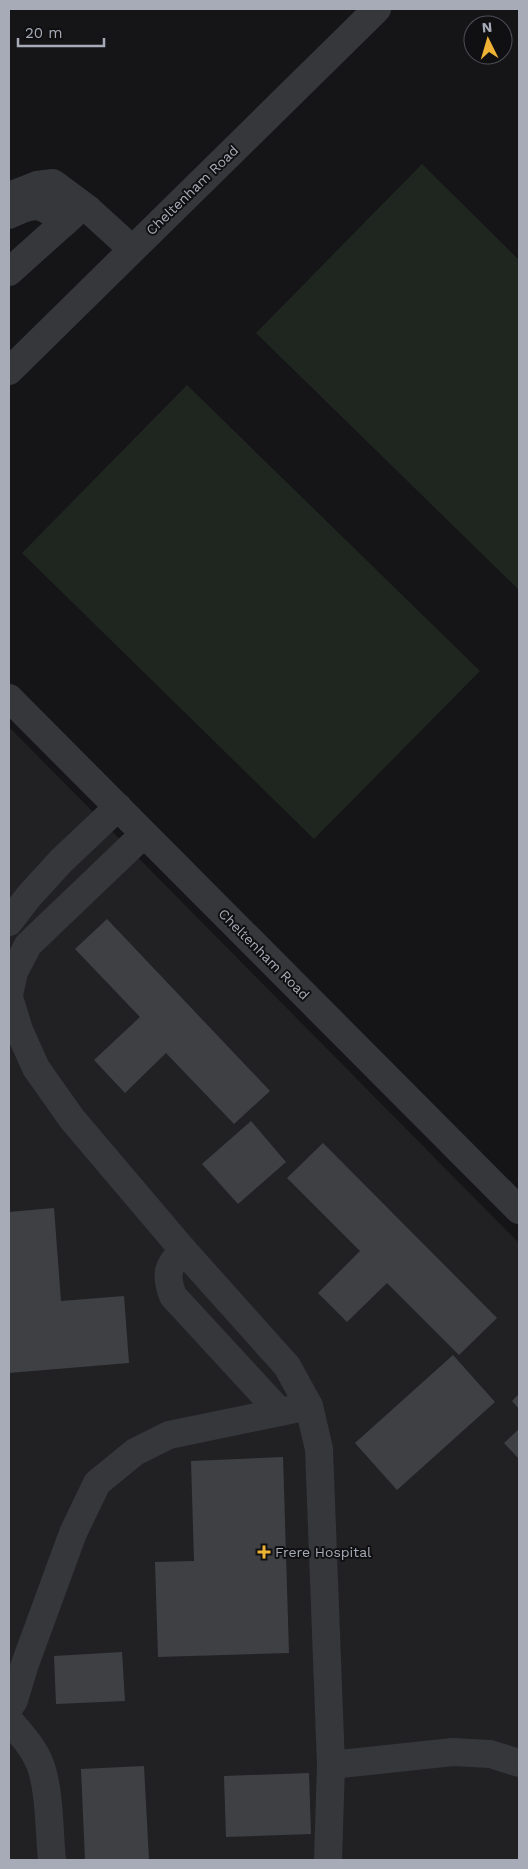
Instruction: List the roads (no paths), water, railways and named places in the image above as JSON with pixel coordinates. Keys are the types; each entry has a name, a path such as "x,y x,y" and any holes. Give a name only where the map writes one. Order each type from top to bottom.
{"street":[{"name":"Cheltenham Road","path":"9,371 377,9"},
{"path":"9,196 37,185 53,183 77,215"},
{"path":"9,216 34,206 77,215 132,249"},
{"path":"9,272 77,215"},
{"name":"Cheltenham Road","path":"9,698 519,1210"},
{"path":"9,922 29,896 61,861 118,807"},
{"path":"144,834 28,945 14,972 9,996 14,1035 72,1119 184,1251 287,1366 309,1406 319,1449 331,1765 328,1860"},
{"path":"184,1251 173,1260 170,1268 168,1279 173,1296 280,1412"},
{"path":"9,1708 14,1700 25,1664 73,1533 97,1483 135,1452 169,1435 309,1406"},
{"path":"9,1720 29,1744 40,1764 46,1789 52,1860"},
{"path":"331,1765 454,1752 490,1754 519,1763"}],"place":[{"name":"Frere Hospital","path":"264,1552"}]}
